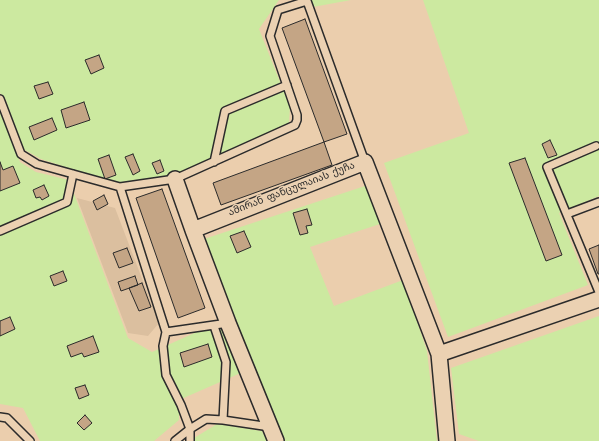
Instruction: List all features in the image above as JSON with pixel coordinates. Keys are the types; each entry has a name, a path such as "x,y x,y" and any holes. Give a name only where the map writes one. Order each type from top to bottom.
{"street":[{"name":"ამირან ფანცულაიას ქუჩა","path":"193,230 365,162 439,354 447,441"},
{"path":"175,179 193,230 221,325 276,441"},
{"path":"439,354 599,299"}],"lane":[{"path":"0,99 21,154 37,164 120,187 175,179 296,125 297,115 270,36 278,10 307,1 365,162"},
{"path":"214,162 225,111 287,85"},
{"path":"596,146 547,167 599,292"},
{"path":"0,231 67,202 73,174"},
{"path":"120,187 166,332 163,346 166,375 190,429 190,441"},
{"path":"567,214 599,202"},
{"path":"166,332 221,325 226,362 223,420"},
{"path":"0,417 7,418 30,441"},
{"path":"175,441 206,419 270,427"}],"shaded area":[{"path":"77,198 115,208 159,323 148,336 128,333"}],"green space":[{"path":"0,0 279,0 259,29 290,107 289,123 174,176 114,183 41,159 23,149 6,100 0,93"},
{"path":"310,0 351,0 313,7"},
{"path":"423,0 599,0 599,196 559,213 588,285 448,337 384,163 469,133"},
{"path":"0,109 20,162 36,172 69,180 128,338 152,352 219,322 243,372 179,400 179,420 154,441 40,441 23,408 0,404"},
{"path":"368,185 383,223 310,247 334,306 403,280 427,351 437,441 284,441 204,239"},
{"path":"599,316 599,441 479,441 459,434 451,368"},
{"path":"217,424 262,431 267,441 195,441 194,438"}],"building":[{"path":"305,19 347,134 324,142 282,28"},
{"path":"99,55 104,68 91,74 85,60"},
{"path":"48,82 53,94 39,99 34,86"},
{"path":"84,102 90,120 66,128 61,110"},
{"path":"52,118 57,130 34,140 29,127"},
{"path":"550,140 557,155 548,158 542,144"},
{"path":"324,142 332,165 221,205 213,183"},
{"path":"133,154 140,171 133,175 125,157"},
{"path":"109,155 116,175 105,179 98,159"},
{"path":"525,158 562,255 546,261 509,163"},
{"path":"160,160 164,171 157,174 152,163"},
{"path":"0,162 3,170 13,166 20,183 0,191"},
{"path":"44,185 49,196 42,200 40,197 36,198 33,190"},
{"path":"162,189 205,308 178,318 136,198"},
{"path":"104,195 108,204 97,210 93,201"},
{"path":"307,209 312,225 306,226 308,233 300,235 293,213"},
{"path":"244,231 251,247 237,253 230,236"},
{"path":"599,245 599,274 598,274 589,249"},
{"path":"127,248 133,263 119,268 113,253"},
{"path":"63,271 67,281 54,286 50,276"},
{"path":"135,276 138,285 121,291 118,282"},
{"path":"142,283 151,307 139,311 129,288"},
{"path":"10,317 15,329 0,336 0,321"},
{"path":"93,336 99,352 84,357 82,353 71,357 67,346"},
{"path":"208,344 212,357 184,367 180,353"},
{"path":"85,385 89,395 79,399 75,388"},
{"path":"85,415 92,423 84,430 77,423"}]}
